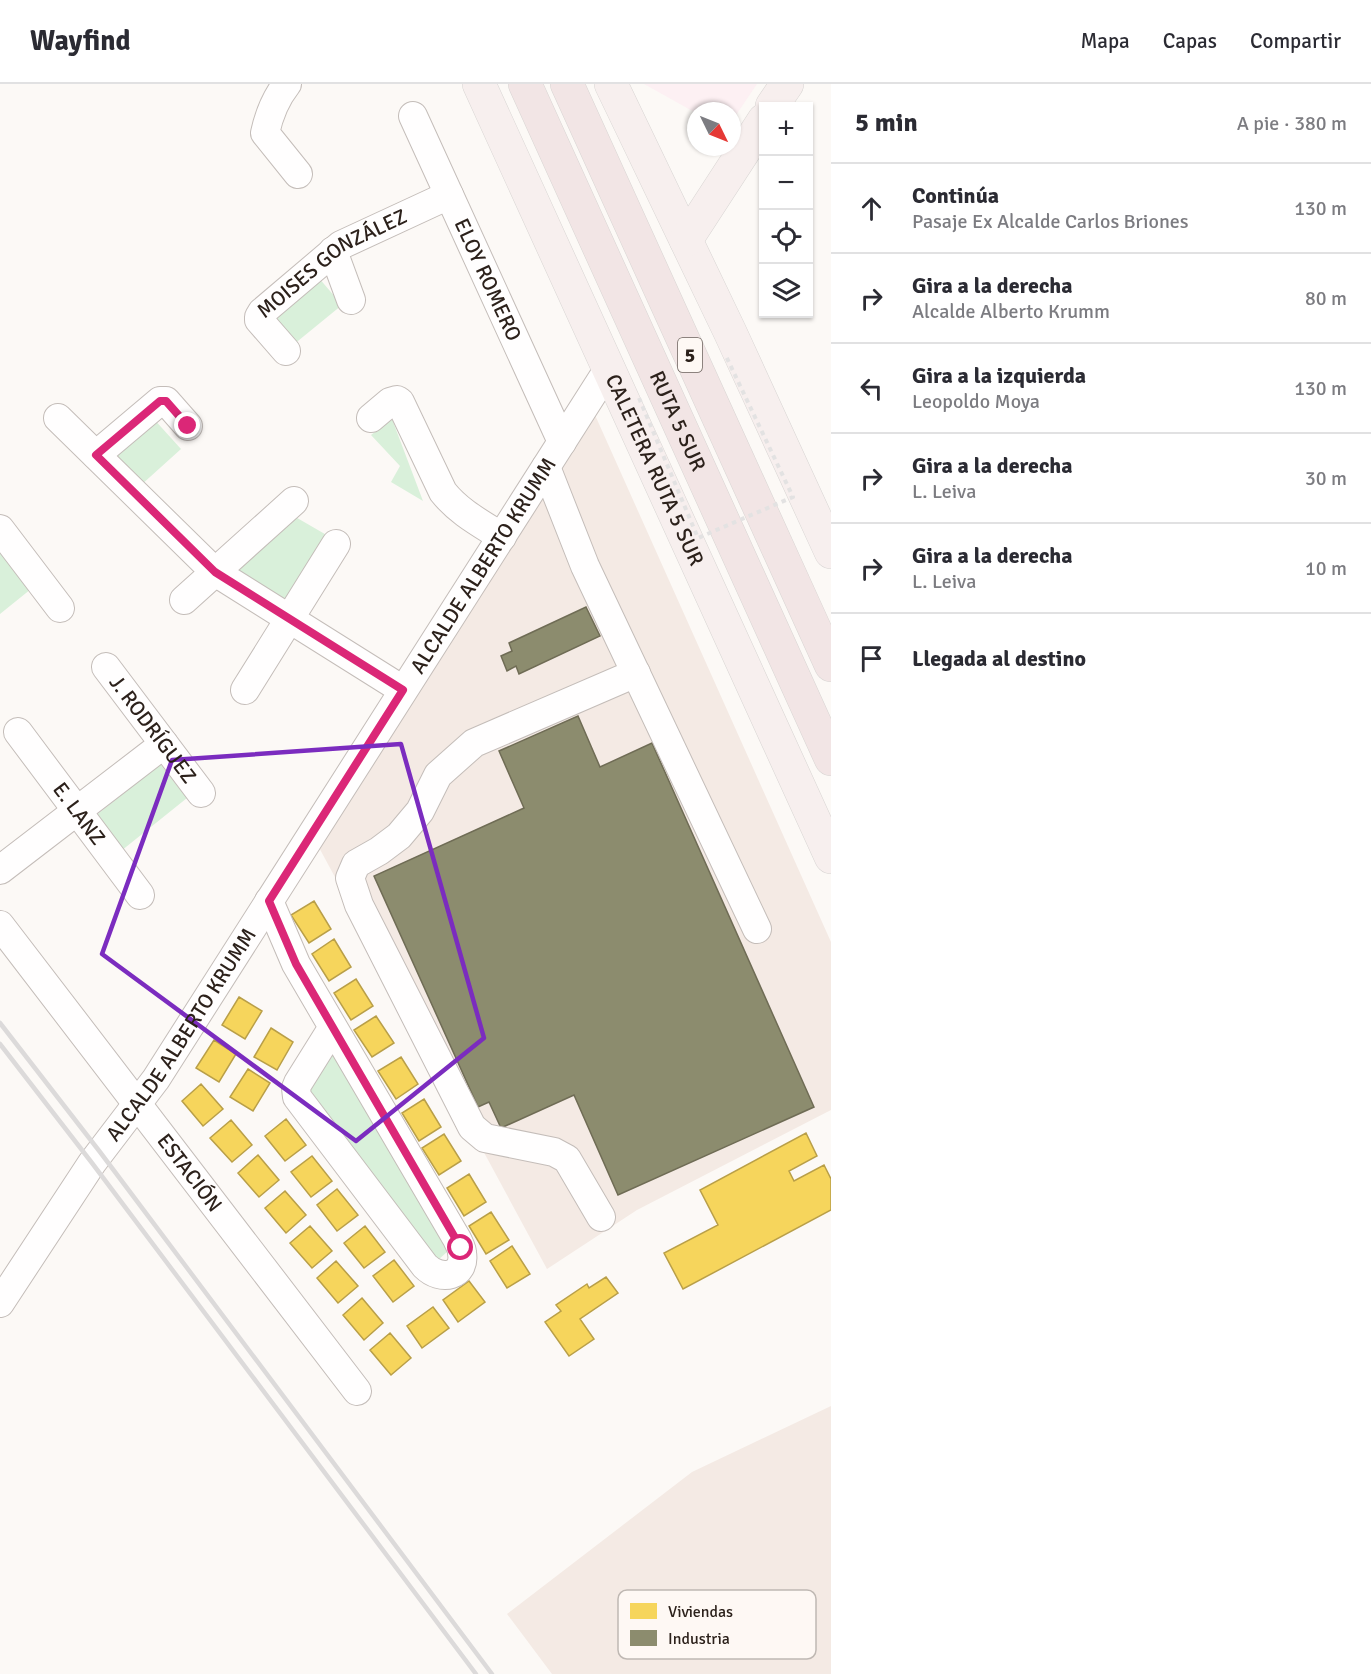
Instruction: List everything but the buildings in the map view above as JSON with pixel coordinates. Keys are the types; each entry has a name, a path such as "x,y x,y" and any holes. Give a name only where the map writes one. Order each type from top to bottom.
{"highway":[{"name":"RUTA 5 SUR","path":"525,84 831,759"},
{"name":"RUTA 5 SUR","path":"567,84 831,665"}],"main road":[{"name":"CALETERA RUTA 5 SUR","path":"479,84 831,857"},
{"path":"610,84 686,240 831,552"},
{"path":"775,102 787,84"},
{"path":"686,240 759,128"}],"street":[{"path":"286,84 268,118 265,133 298,174"},
{"name":"ELOY ROMERO","path":"413,116 562,442"},
{"name":"MOISES GONZÁLEZ","path":"286,351 259,320 260,314 333,251 350,240 449,195"},
{"path":"333,251 351,300"},
{"name":"ALCALDE ALBERTO KRUMM","path":"0,1303 92,1163 156,1079 609,368"},
{"path":"371,418 390,402 397,400 400,402 443,492 452,504 502,537"},
{"path":"96,455 160,401 166,401 188,426"},
{"path":"58,418 215,572 403,690"},
{"path":"546,467 585,566 757,929"},
{"path":"184,600 294,501"},
{"path":"0,529 60,608"},
{"path":"245,690 336,544"},
{"name":"J. RODRÍGUEZ","path":"106,667 201,793"},
{"path":"601,1216 567,1160 554,1152 485,1138 472,1127 359,905 350,878 356,864 380,851 399,836 420,811 438,775 474,743 636,673"},
{"name":"E. LANZ","path":"18,732 140,895"},
{"path":"0,870 164,744"},
{"path":"269,901 296,964 333,1027 461,1248 462,1261 455,1272 449,1275 436,1275 425,1266 297,1097 298,1083 333,1027"},
{"name":"ESTACIÓN","path":"0,925 357,1391"},
{"path":"246,937 296,964"}],"path":[{"path":"639,398 698,538 792,497 725,354"}],"highlighted area":[{"path":"401,744 484,1038 356,1141 102,954 172,760"}],"shaded area":[{"path":"644,84 757,84 741,108 741,102 687,102 687,108"},
{"path":"595,415 831,942 831,1110 637,1210 547,1269 316,842"},
{"path":"831,1406 831,1674 552,1674 507,1614 692,1472"}],"green space":[{"path":"318,277 342,305 293,345 270,317"},
{"path":"152,417 181,449 140,486 111,454"},
{"path":"392,419 423,501 391,482 400,466 371,435"},
{"path":"292,515 330,537 287,605 233,566"},
{"path":"0,550 31,589 0,614"},
{"path":"160,764 187,798 121,851 94,817"},
{"path":"334,1045 448,1251 437,1261 306,1089"}],"railway":[{"path":"0,1023 100,1152 492,1674"},
{"path":"0,1044 476,1674"}],"route":[{"path":"188,426 163,400 96,455 215,572 403,690 269,901 296,964 461,1248"}]}
